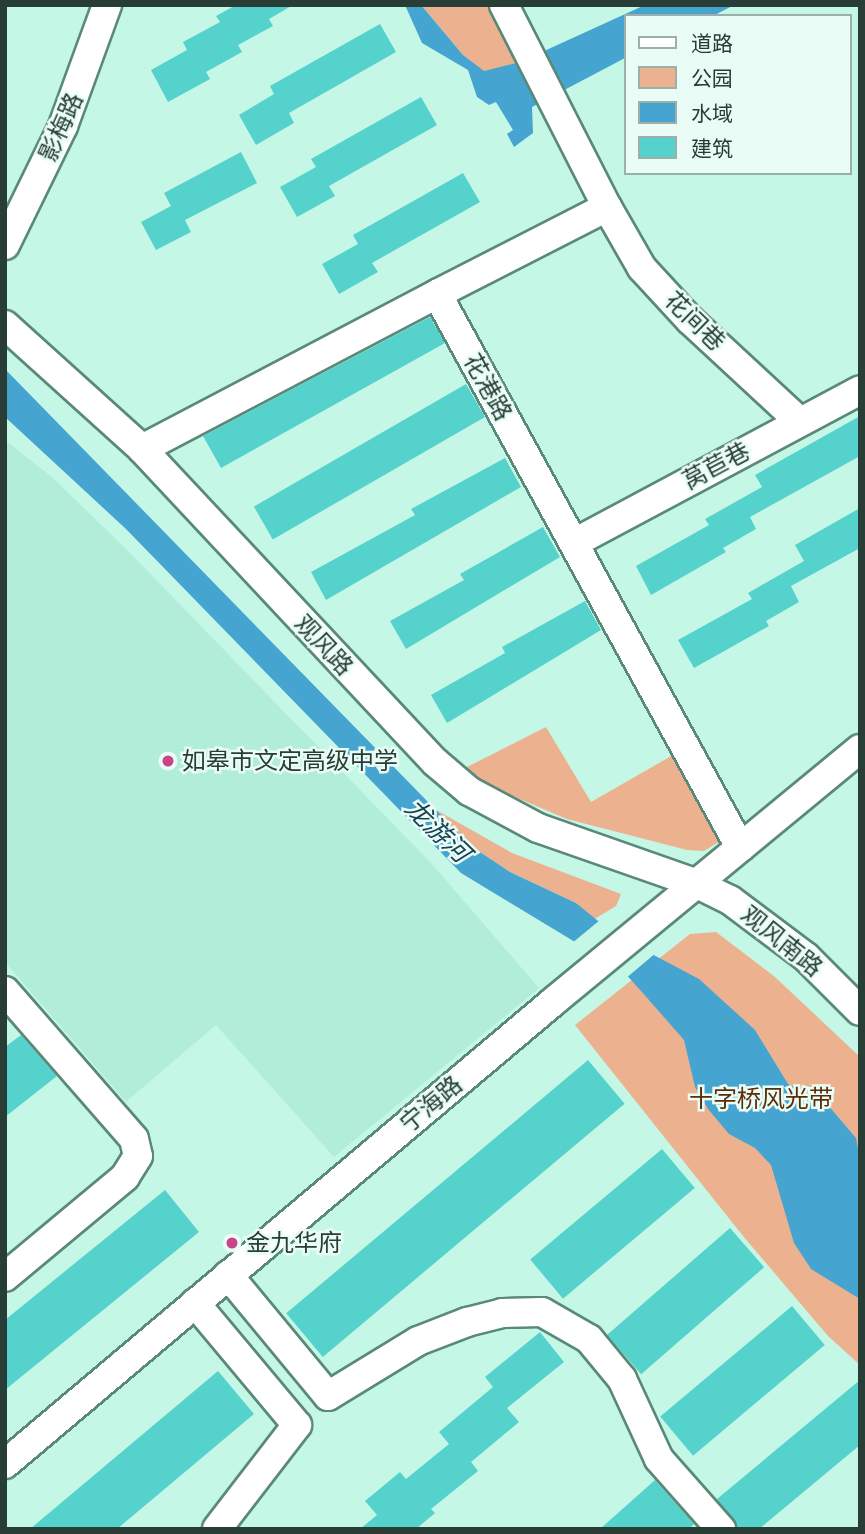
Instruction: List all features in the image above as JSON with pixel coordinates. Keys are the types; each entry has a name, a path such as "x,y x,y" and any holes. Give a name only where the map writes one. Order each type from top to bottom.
{"street":[{"name":"影梅路","path":"5,245 63,126 107,5"},
{"path":"142,449 607,207 504,5"},
{"name":"花间巷","path":"607,207 642,268 690,320 799,421"},
{"name":"花港路","path":"437,294 740,847"},
{"name":"观风路","path":"5,325 142,449 426,753 469,791 538,828 695,883"},
{"name":"莴苣巷","path":"574,543 860,390"},
{"name":"宁海路","path":"5,1464 695,883 860,749"},
{"name":"观风南路","path":"695,883 759,919 806,957 860,1011"},
{"path":"5,991 134,1139 138,1156 125,1177 5,1277"},
{"path":"228,1275 328,1396"},
{"path":"195,1303 297,1425"},
{"path":"218,1529 297,1425 328,1396 418,1341 467,1322 502,1313 542,1312 589,1339 622,1379 659,1459 721,1529"}],"shaded area":[{"name":"如皋市文定高级中学","path":"5,440 53,478 130,553 431,863 539,988 334,1157 216,1025 126,1102 5,962"}],"green space":[{"path":"421,5 493,5 520,62 484,72 463,55"},
{"path":"546,727 591,802 673,755 725,838 704,851 687,850 567,819 482,783 465,768"},
{"path":"431,807 512,853 621,894 616,906 593,920 576,903 510,872 471,846"},
{"name":"十字桥风光带","path":"716,932 775,977 860,1057 860,1365 828,1336 743,1236 575,1025 690,934"}],"water":[{"path":"405,5 421,5 463,55 484,71 520,62 624,15 624,59 532,107 533,133 514,147 507,134 513,130 496,102 489,105 477,97 468,70 422,43"},
{"path":"645,5 734,5 717,14 625,14"},
{"name":"龙游河","path":"5,369 471,846 510,872 576,903 614,934 699,979 755,1030 788,1084 827,1104 856,1138 860,1160 860,1299 811,1269 794,1243 771,1165 755,1148 729,1134 708,1109 695,1087 684,1040 623,971 461,873 126,529 5,417"}],"pier":[{"path":"600,920 657,952 625,979 571,944"}],"building":[{"path":"236,5 293,5 269,19 273,26 238,45 242,52 206,72 210,79 168,102 151,70 187,50 183,42 220,22 216,16"},
{"path":"380,24 396,52 289,113 294,123 256,145 239,115 274,94 270,86"},
{"path":"421,97 437,125 329,186 335,196 297,217 280,187 316,167 311,159"},
{"path":"241,152 257,183 185,220 191,232 156,250 141,222 171,206 164,193"},
{"path":"463,173 480,202 372,263 378,272 339,294 322,264 358,244 353,235"},
{"path":"430,317 445,343 221,468 203,436"},
{"path":"466,384 485,417 273,539 254,506"},
{"path":"860,416 860,456 750,517 756,529 723,548 726,552 651,595 636,566 709,525 705,519 762,487 755,475"},
{"path":"505,458 521,487 326,600 311,572 415,515 411,509"},
{"path":"860,508 860,548 791,586 799,602 766,621 769,626 694,668 678,640 752,599 748,593 804,561 795,545"},
{"path":"543,527 560,557 406,649 390,621 464,580 460,574"},
{"path":"585,601 601,630 447,723 431,695 505,653 502,647"},
{"path":"21,1035 57,1076 5,1117 5,1047"},
{"path":"588,1060 625,1104 323,1357 286,1313"},
{"path":"662,1149 695,1188 563,1299 530,1260"},
{"path":"165,1190 199,1232 5,1390 5,1320"},
{"path":"730,1228 764,1267 641,1374 607,1335"},
{"path":"792,1306 825,1345 693,1456 660,1417"},
{"path":"540,1332 564,1362 507,1408 519,1422 471,1462 478,1471 431,1509 435,1513 416,1529 360,1529 377,1515 365,1501 400,1472 406,1479 449,1444 439,1432 493,1387 485,1377"},
{"path":"218,1371 254,1414 117,1529 30,1529"},
{"path":"860,1380 860,1445 759,1529 737,1529 717,1499"},
{"path":"655,1480 694,1524 689,1529 600,1529"}],"place":[{"name":"如皋市文定高级中学","path":"168,761"},
{"name":"金九华府","path":"232,1243"}]}
